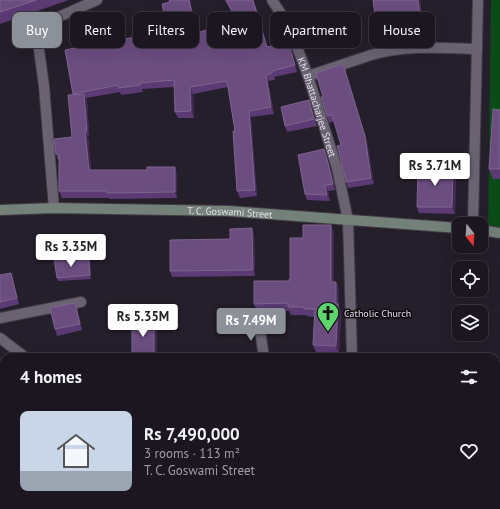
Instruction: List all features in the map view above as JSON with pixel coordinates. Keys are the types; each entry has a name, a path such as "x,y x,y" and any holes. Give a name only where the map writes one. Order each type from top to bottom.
{"street":[{"path":"54,208 46,101 38,48 38,31 39,28 45,23 97,0"},
{"name":"KM Bhattacharjee Street","path":"272,0 289,26 308,76 337,168 348,220 352,353"},
{"path":"472,217 478,0"},
{"path":"308,76 371,55 389,51 416,48 477,49"},
{"name":"T. C. Goswami Street","path":"0,210 54,208 229,211 452,227"},
{"path":"488,231 500,233"},
{"path":"0,318 81,302"},
{"path":"260,324 264,353"},
{"path":"0,338 20,353"}],"green space":[{"path":"491,0 500,0 500,231 488,231"}],"building":[{"path":"0,0 36,0 0,12"},
{"path":"169,0 189,0 192,12 164,12 162,4 170,2"},
{"path":"226,0 253,0 257,12 233,12"},
{"path":"373,0 418,0 420,12 375,12"},
{"path":"207,30 207,48 262,48 262,30 267,47 290,48 295,65 272,71 272,73 266,75 271,107 249,111 255,190 237,191 233,131 235,131 227,81 190,87 191,111 175,112 174,80 140,83 140,85 119,88 118,85 73,94 65,50 75,48 125,48 125,39 133,38 133,48 199,48 199,32"},
{"path":"343,64 365,136 371,178 346,182 337,146 341,145 332,115 327,116 316,73"},
{"path":"84,94 87,130 85,130 89,170 147,170 147,167 175,167 175,192 107,193 107,191 59,191 59,154 56,154 54,139 72,137 68,95"},
{"path":"309,100 314,119 285,126 281,107"},
{"path":"493,109 500,110 500,169 489,169"},
{"path":"324,149 333,184 325,185 327,195 305,194 298,155"},
{"path":"418,166 453,167 452,207 417,207"},
{"path":"303,225 331,225 331,282 336,282 336,304 338,304 336,346 313,345 315,309 288,307 288,303 254,304 254,281 290,280 290,238 303,238"},
{"path":"252,228 253,270 170,271 170,240 230,239 230,229"},
{"path":"68,257 68,262 89,260 90,275 57,278 54,258"},
{"path":"11,273 17,298 0,302 0,275"},
{"path":"75,303 80,324 55,329 50,308"},
{"path":"132,319 154,319 154,353 132,353"}],"place":[{"name":"Catholic Church","path":"328,332"}]}
